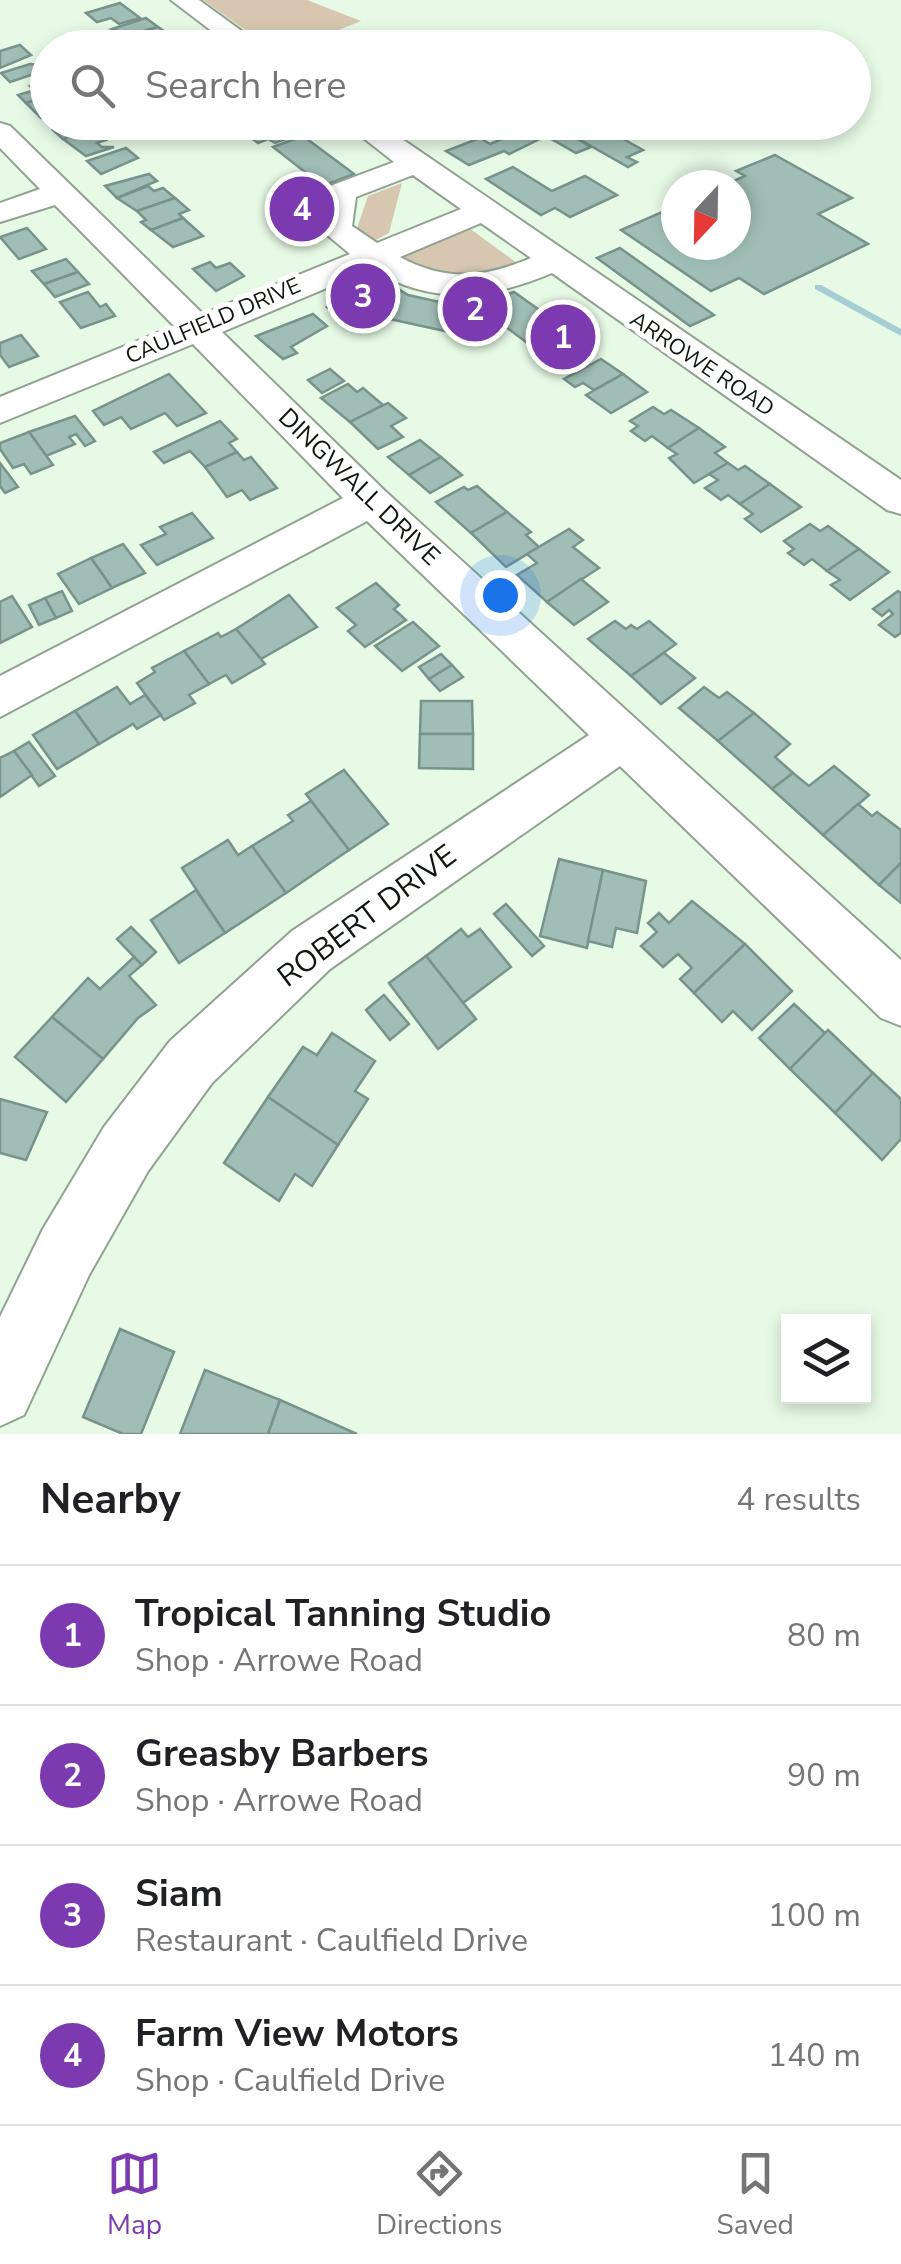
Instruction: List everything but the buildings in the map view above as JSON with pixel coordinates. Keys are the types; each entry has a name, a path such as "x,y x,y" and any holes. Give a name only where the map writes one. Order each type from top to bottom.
{"street":[{"path":"184,0 226,30"},
{"name":"DINGWALL DRIVE","path":"0,132 371,500 901,998"},
{"name":"ARROWE ROAD","path":"383,140 901,500"},
{"path":"416,164 341,192 336,229 370,255 409,277 461,289 488,286 552,260"},
{"path":"0,214 59,193"},
{"name":"CAULFIELD DRIVE","path":"0,411 483,211"},
{"path":"0,698 371,500"},
{"name":"ROBERT DRIVE","path":"0,1391 66,1252 126,1150 191,1062 311,950 624,738"}],"shaded area":[{"path":"203,0 307,0 361,21 338,30 246,30"},
{"path":"402,183 389,233 374,241 357,228 368,196"},
{"path":"469,228 517,263 483,275 459,277 402,260 403,256"}],"waterway":[{"path":"818,287 901,333"}],"place":[{"name":"Farm View Motors","path":"302,209"},
{"name":"Siam","path":"363,296"},
{"name":"Greasby Barbers","path":"475,309"},
{"name":"Tropical Tanning Studio","path":"563,337"}]}
